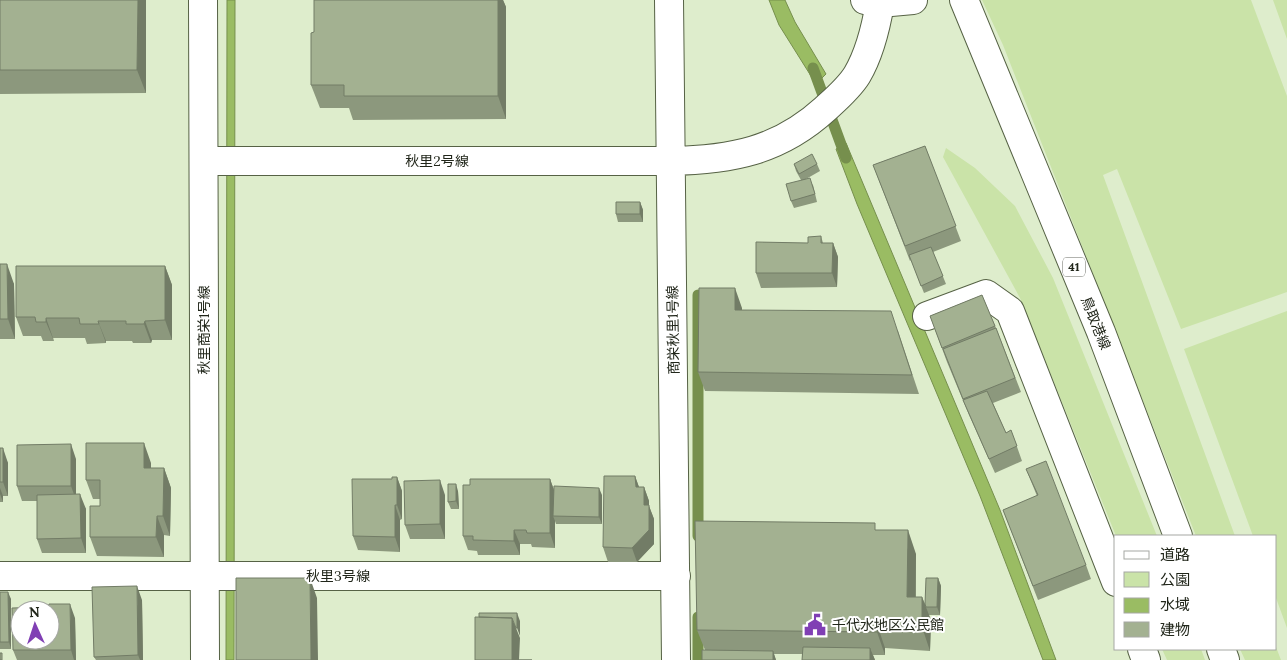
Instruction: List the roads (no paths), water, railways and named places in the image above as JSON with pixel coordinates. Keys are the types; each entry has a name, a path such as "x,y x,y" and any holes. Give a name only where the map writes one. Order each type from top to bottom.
{"street":[{"name":"秋里商栄1号線","path":"203,0 205,660"},
{"name":"商栄秋里1号線","path":"669,0 676,660"},
{"path":"873,1 913,0"},
{"name":"鳥取港線","path":"964,0 1101,332 1178,535"},
{"name":"秋里2号線","path":"204,161 670,161 713,159 757,150 778,143 812,121 840,96 856,76 867,54 873,1"},
{"path":"927,316 986,294 1010,311 1114,577"},
{"name":"秋里3号線","path":"0,576 676,576"}],"water":[{"path":"227,0 235,0 234,660 226,660"},
{"path":"769,0 785,0 795,22 826,74 816,84 779,25"},
{"path":"846,143 1000,510 1056,660 1043,660 980,496 857,204 836,149"}],"waterway":[{"path":"813,68 846,158"},
{"path":"698,295 698,536"},
{"path":"698,617 698,660"}],"place":[{"name":"千代水地区公民館","path":"815,625"}]}
